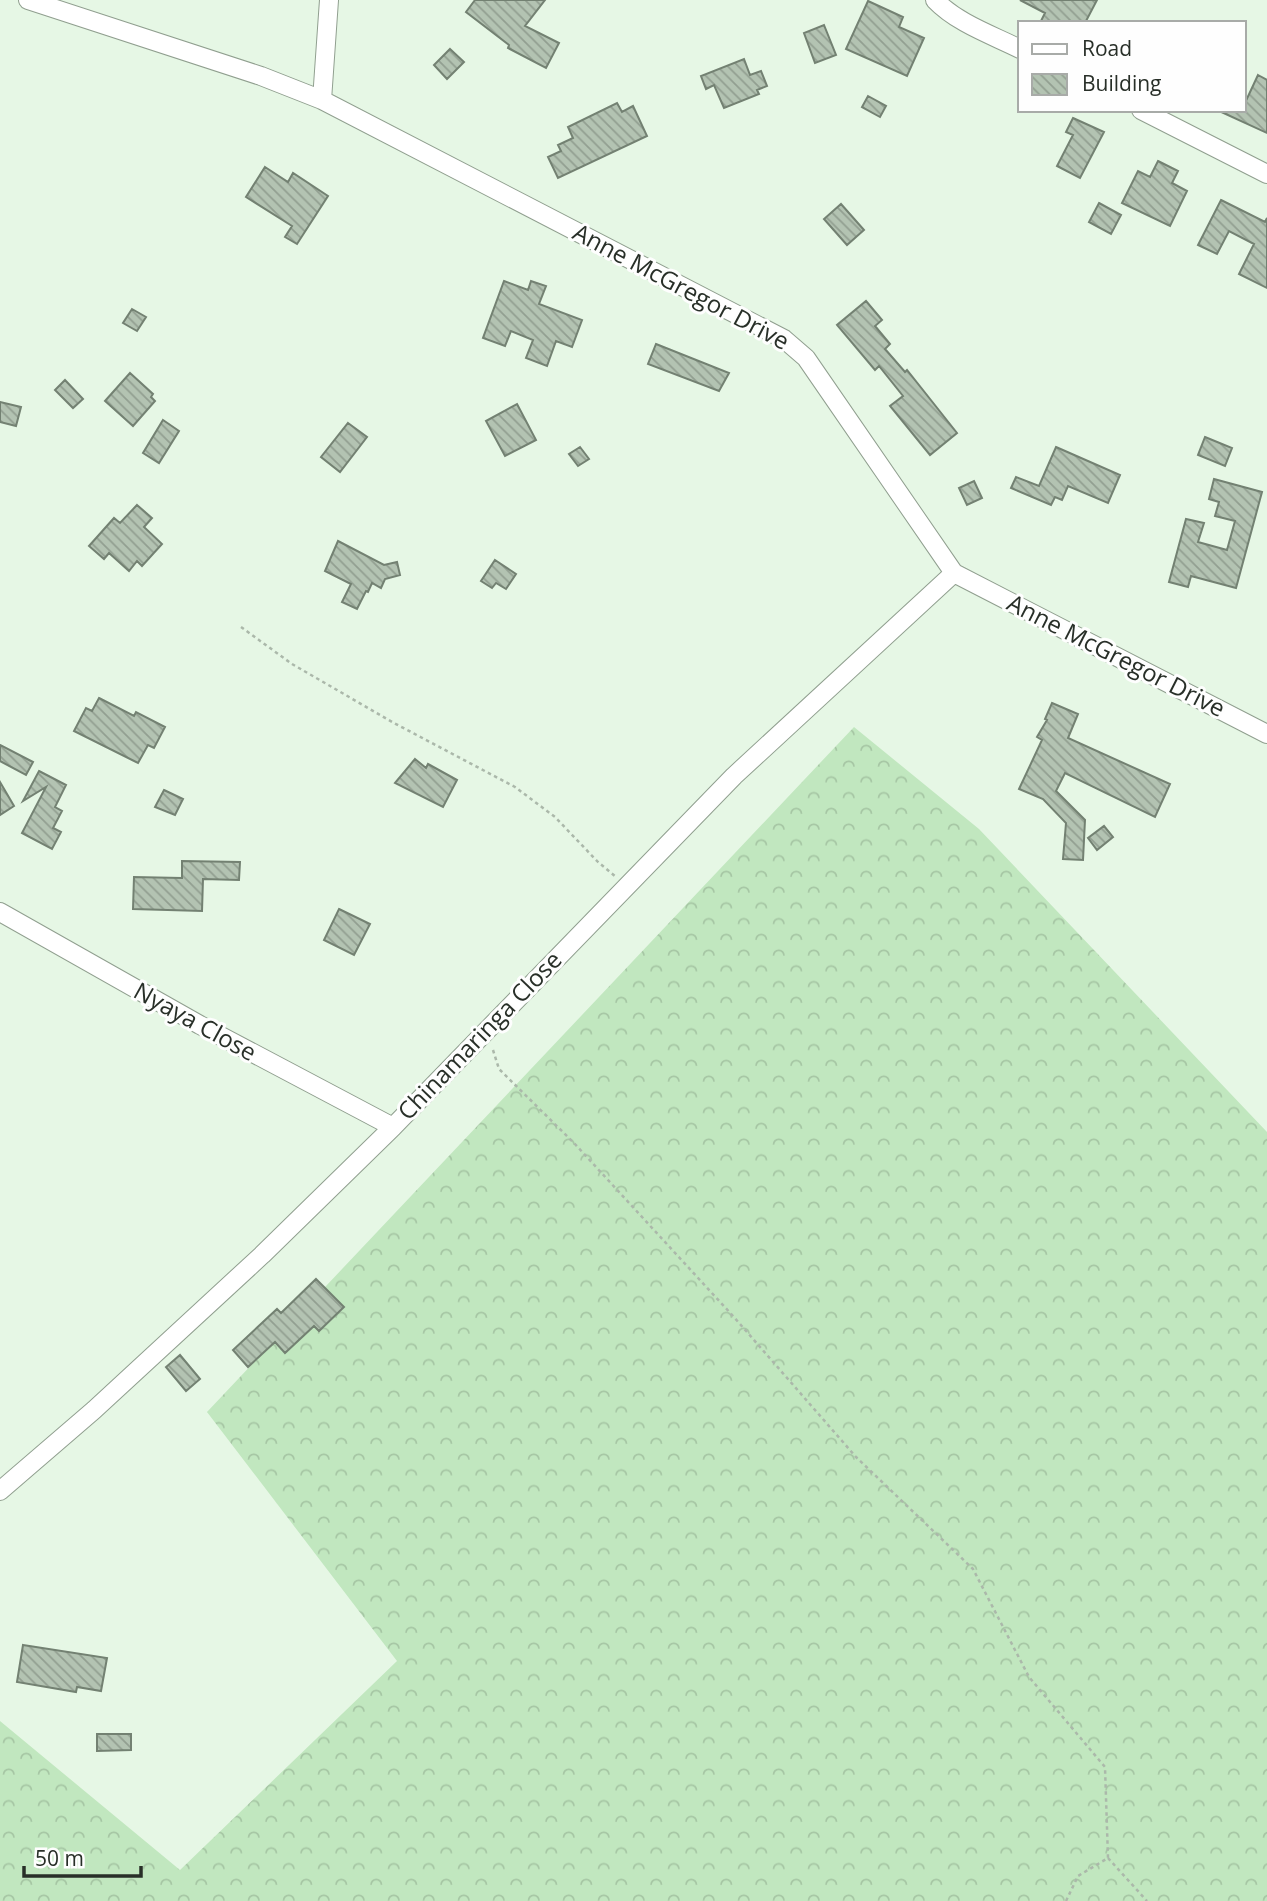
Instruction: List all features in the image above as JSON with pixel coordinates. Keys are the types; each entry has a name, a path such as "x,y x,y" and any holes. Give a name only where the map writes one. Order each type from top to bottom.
{"street":[{"name":"Anne McGregor Drive","path":"28,0 261,76 321,100 783,339 806,358 954,573 1267,734"},
{"path":"321,100 329,0"},
{"path":"935,0 963,20 1018,48"},
{"path":"1145,112 1267,174"},
{"name":"Chinamaringa Close","path":"0,1491 94,1410 232,1282 393,1127 734,776 954,573"},
{"name":"Nyaya Close","path":"0,912 200,1025 393,1127"}],"path":[{"path":"241,627 303,671 515,788 555,817 598,862 626,886"},
{"path":"486,1030 499,1069 592,1163 733,1316 856,1457 973,1569 1029,1677 1105,1768 1108,1858 1147,1901"},
{"path":"1066,1901 1078,1875 1108,1858"}],"green space":[{"path":"854,727 979,829 1267,1132 1267,1901 0,1901 0,1721 180,1870 397,1661 207,1412"}],"building":[{"path":"475,0 545,0 525,26 559,43 546,68 508,48 509,45 466,12"},
{"path":"1020,0 1097,0 1086,21 1041,21 1045,13"},
{"path":"868,1 903,17 899,27 924,38 907,76 846,49"},
{"path":"824,25 836,55 815,63 804,33"},
{"path":"450,49 464,62 447,79 434,65"},
{"path":"744,59 750,75 761,71 767,86 757,90 759,94 724,108 714,85 706,89 701,76"},
{"path":"1258,75 1267,80 1267,133 1221,112 1246,112 1246,101"},
{"path":"868,96 886,106 880,117 862,107"},
{"path":"617,103 622,112 633,106 647,136 558,178 548,157 561,151 558,145 573,138 568,127"},
{"path":"1073,118 1104,132 1080,178 1057,166 1073,135 1066,132"},
{"path":"1158,161 1178,171 1172,183 1187,191 1170,226 1122,203 1138,171 1150,177"},
{"path":"265,167 288,182 293,173 328,196 297,244 285,237 292,226 246,197"},
{"path":"1221,200 1265,222 1267,218 1267,288 1239,274 1254,244 1229,231 1217,254 1198,245"},
{"path":"1099,203 1121,215 1111,234 1089,222"},
{"path":"841,204 864,230 847,245 824,219"},
{"path":"504,281 528,290 531,281 546,286 539,304 582,320 572,347 556,341 547,366 526,358 533,340 511,331 505,346 483,338"},
{"path":"866,301 882,320 875,326 890,344 885,349 905,372 907,370 957,433 930,455 890,406 903,396 879,366 875,370 837,325"},
{"path":"132,309 146,317 137,331 123,323"},
{"path":"656,344 729,373 719,391 648,364"},
{"path":"130,373 153,394 151,397 155,401 133,426 105,401"},
{"path":"65,380 83,399 73,408 55,390"},
{"path":"0,402 21,407 16,426 0,422"},
{"path":"517,404 536,440 505,456 486,421"},
{"path":"163,420 179,431 159,463 143,453"},
{"path":"348,423 367,437 340,472 321,457"},
{"path":"1205,437 1232,448 1225,466 1198,455"},
{"path":"580,447 589,459 578,466 569,454"},
{"path":"1056,447 1120,475 1108,503 1068,486 1062,500 1055,497 1051,505 1011,488 1016,477 1039,486"},
{"path":"1214,479 1262,492 1236,588 1191,576 1188,587 1169,582 1186,519 1204,523 1198,542 1227,550 1235,521 1215,516 1219,502 1209,499"},
{"path":"974,481 982,498 967,505 959,488"},
{"path":"137,505 152,518 144,527 162,544 142,566 137,561 129,571 109,553 104,559 89,546 114,518 120,523"},
{"path":"338,541 384,565 397,562 400,575 385,579 381,588 372,583 357,609 342,602 351,584 325,571"},
{"path":"495,560 516,574 506,589 496,583 492,588 481,581"},
{"path":"99,698 134,716 136,712 165,727 154,748 148,745 138,763 74,731 86,708 92,711"},
{"path":"1052,703 1078,714 1068,738 1170,784 1155,817 1065,773 1056,791 1085,820 1083,860 1063,859 1066,823 1043,799 1019,789 1042,740 1037,737 1047,720 1045,719"},
{"path":"0,745 33,762 26,775 0,761"},
{"path":"415,759 426,768 428,764 457,780 443,807 395,783"},
{"path":"39,771 66,785 55,807 62,811 53,828 61,832 52,849 22,833 46,787 23,801"},
{"path":"0,782 14,806 0,815"},
{"path":"164,790 183,799 175,815 155,807"},
{"path":"1104,826 1113,837 1097,850 1088,838"},
{"path":"182,861 240,862 239,880 203,879 202,911 133,909 134,877 182,878"},
{"path":"339,909 370,924 354,955 324,940"},
{"path":"316,1279 344,1307 319,1331 314,1326 285,1353 275,1342 248,1367 233,1350 277,1309 281,1313"},
{"path":"180,1355 200,1379 186,1391 166,1367"},
{"path":"23,1645 107,1658 101,1691 77,1687 76,1692 17,1682"},
{"path":"97,1734 131,1734 131,1750 97,1751"}]}
